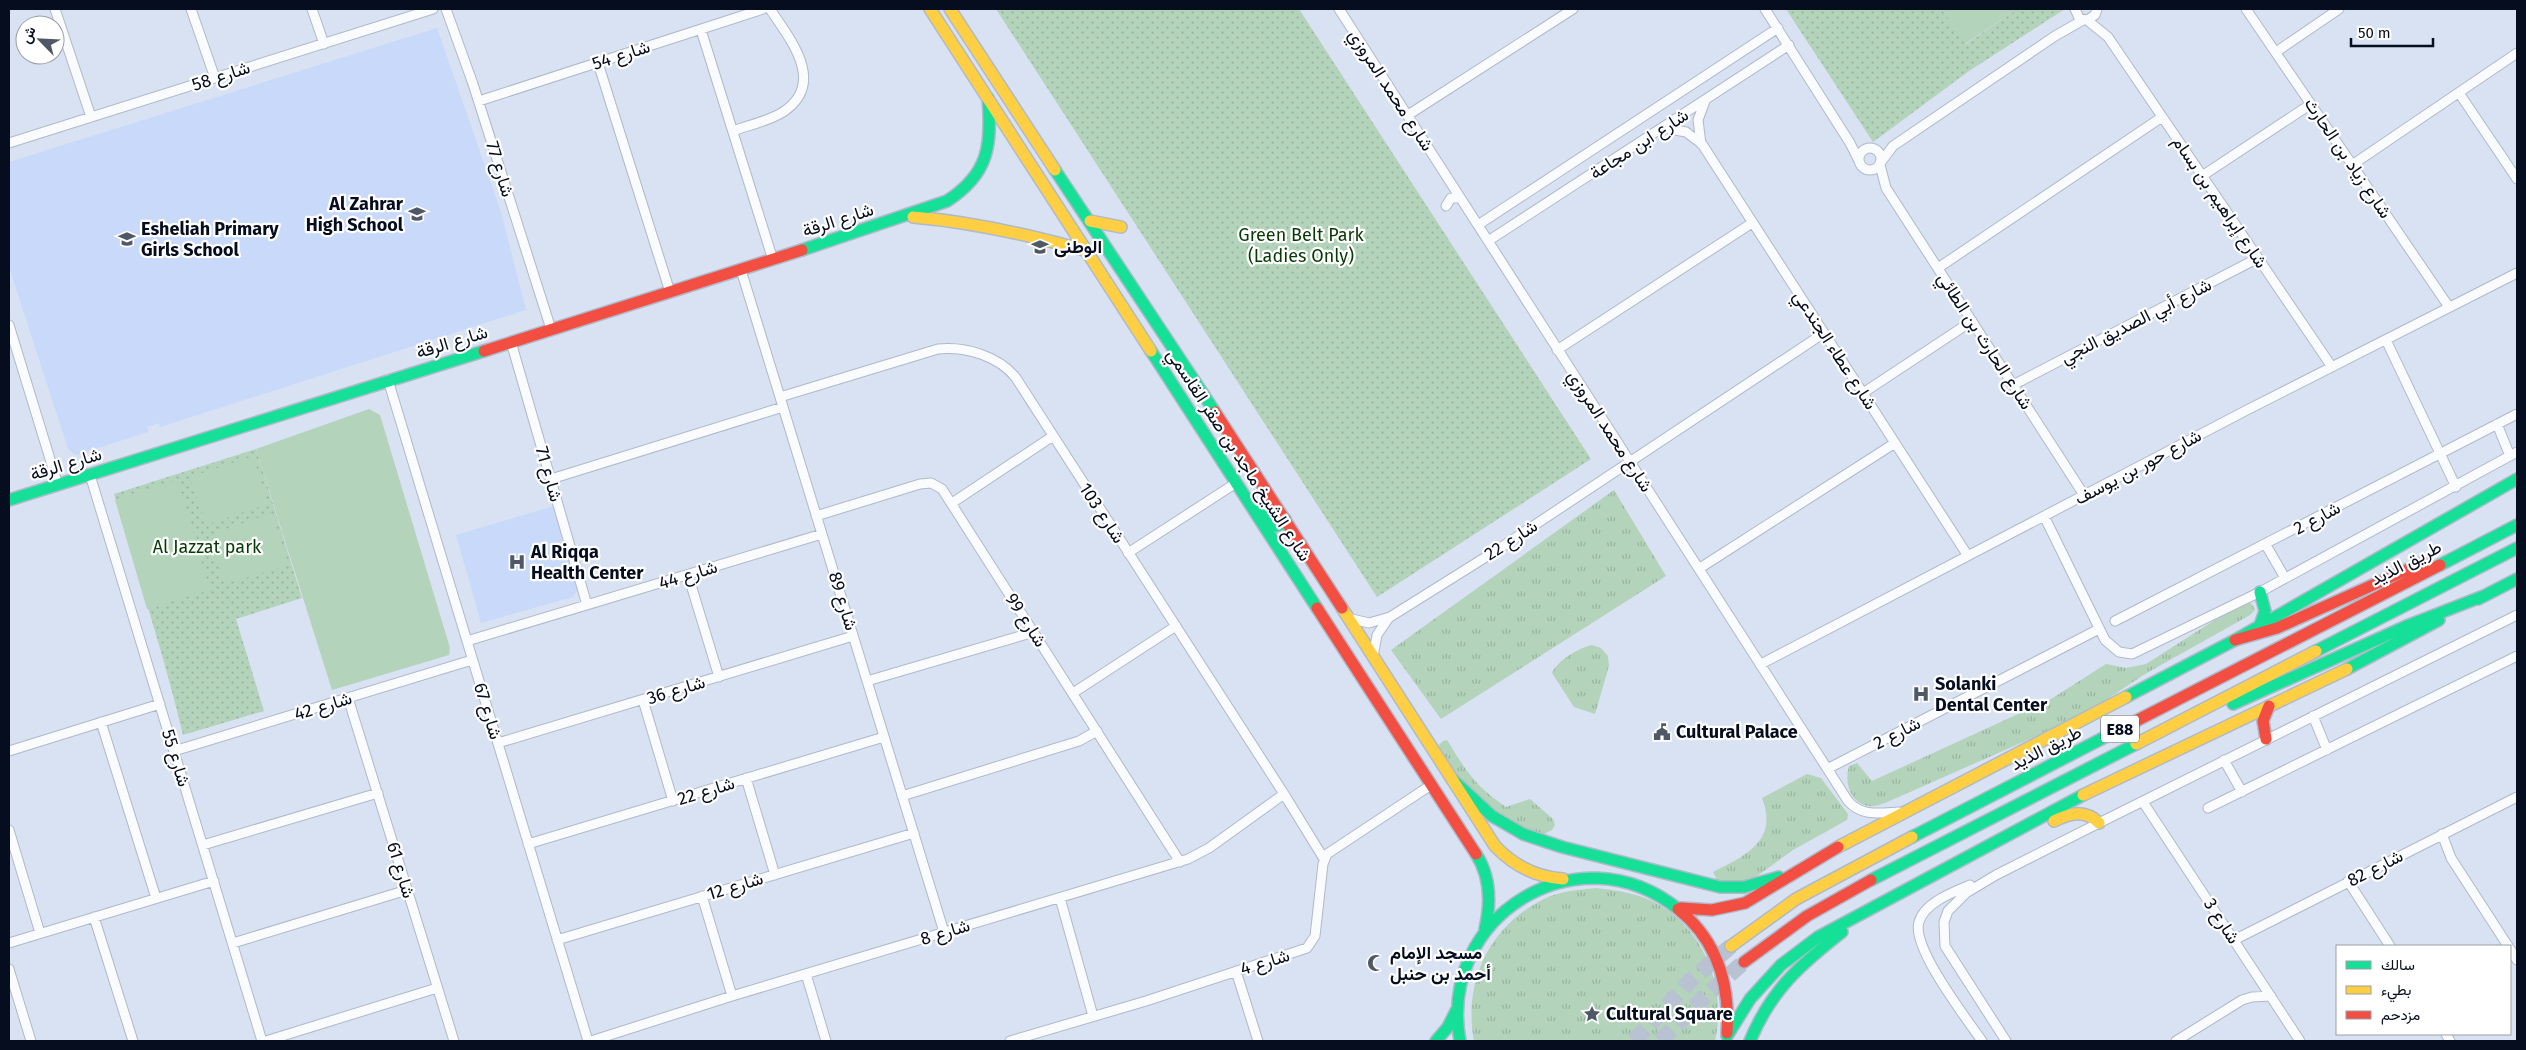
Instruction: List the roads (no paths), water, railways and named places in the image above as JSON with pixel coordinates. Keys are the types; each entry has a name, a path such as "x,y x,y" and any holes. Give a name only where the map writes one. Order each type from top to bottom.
{"main road":[{"name":"شارع الشيخ ماجد بن صقر القاسمي","path":"930,9 1485,871 1490,894 1485,929"},
{"name":"شارع الشيخ ماجد بن صقر القاسمي","path":"950,9 1286,519 1372,657 1503,855 1533,874 1568,879"},
{"name":"شارع الرقة","path":"9,500 742,270 905,217 954,197 968,186 980,172 990,145 988,98"},
{"name":"شارع الرقة","path":"905,217 949,220 1040,238 1086,252"},
{"path":"1090,220 1121,227"},
{"path":"1680,908 1712,910 1745,903 1760,896 1849,840 2235,640 2517,479"},
{"path":"1236,483 1248,491 1273,525 1282,524 1286,519"},
{"name":"طريق الذيد","path":"1731,946 1789,904 1842,873 2517,525"},
{"path":"2235,640 2277,628 2444,552 2486,542"},
{"name":"طريق الذيد","path":"1744,962 1784,931 1829,903 2517,548"},
{"path":"1726,1039 1754,993 1781,965 1818,937 1862,911 2106,783 2357,664 2517,579"},
{"path":"2260,592 2265,611 2260,625"},
{"path":"2163,730 2213,714 2409,625 2486,594"},
{"path":"2266,739 2263,721 2269,706"},
{"path":"1452,779 1478,805 1507,826 1562,847 1701,883 1732,888 1756,885 1797,871"},
{"path":"2033,822 2053,821 2077,812 2091,816 2099,823"},
{"path":"1436,1041 1448,1027 1456,1010 1466,961 1485,929 1512,903 1529,892 1568,879 1588,876 1628,881 1664,896 1680,908 1700,929 1718,962 1724,980 1728,1008 1726,1039"},
{"path":"1750,1041 1764,1008 1786,978 1812,953 1843,931 1862,911"},
{"path":"1456,1010 1460,1041"}],"street":[{"path":"55,9 91,117"},
{"path":"191,9 215,78"},
{"path":"312,9 324,44"},
{"name":"شارع 58","path":"9,143 433,9"},
{"name":"شارع 77","path":"446,9 478,101 551,329"},
{"name":"شارع 54","path":"478,101 763,9"},
{"path":"733,131 783,112 794,103 803,84 804,70 800,56 770,9"},
{"name":"شارع محمد المروزي","path":"1339,9 1557,350 1829,768 1848,801 1857,809 1874,814 1906,812"},
{"path":"1408,115 1573,9"},
{"path":"1766,9 1847,137 1859,161 1868,170 1874,169 1893,146 2055,36 2091,18 2097,10"},
{"name":"شارع زياد بن الحارث","path":"2246,9 2449,307"},
{"path":"2276,52 2339,9"},
{"path":"2055,36 2075,10"},
{"name":"شارع إبراهيم بن بسام","path":"2075,10 2108,38"},
{"name":"شارع إبراهيم بن بسام","path":"2097,10 2108,38 2332,367"},
{"name":"شارع ابن مجاعة","path":"1478,225 1778,28"},
{"path":"701,30 773,260"},
{"name":"شارع ابن مجاعة","path":"1488,241 1664,128 1788,45"},
{"path":"2352,165 2517,53"},
{"path":"598,63 670,292"},
{"path":"2459,93 2517,179"},
{"name":"شارع عطاء الجندعي","path":"1702,144 1698,120 1705,101"},
{"path":"2202,176 2311,104"},
{"path":"1938,268 2162,117"},
{"name":"شارع عطاء الجندعي","path":"1664,128 1686,132 1702,144 1968,556"},
{"path":"1847,137 1881,155 1880,163"},
{"path":"1859,161 1862,151 1893,146"},
{"name":"شارع الحارث بن الطائي","path":"1880,163 1886,188"},
{"name":"شارع الحارث بن الطائي","path":"1868,170 1886,188 2084,495"},
{"path":"1446,206 1451,198 1460,198"},
{"path":"1557,350 1752,223"},
{"name":"شارع أبي الصديق النجي","path":"2013,385 2258,258"},
{"name":"شارع 89","path":"742,270 944,932"},
{"name":"شارع حور بن يوسف","path":"1761,664 2084,495 2517,273"},
{"path":"1862,393 1972,321"},
{"path":"9,325 58,485"},
{"name":"شارع 22","path":"1347,618 1369,623 1390,617 1497,550 1824,333"},
{"path":"2386,340 2442,453 2456,487"},
{"name":"شارع 71","path":"511,342 587,605"},
{"name":"شارع 103","path":"780,397 930,350 952,348 988,357 1006,367 1016,378 1324,859"},
{"name":"شارع 67","path":"388,380 589,1041"},
{"path":"550,479 783,407"},
{"name":"شارع 2","path":"2115,621 2266,545 2517,414"},
{"path":"2044,516 2109,645 2114,649 2132,654 2260,592 2456,487 2513,454 2497,424"},
{"path":"952,503 1053,436"},
{"path":"1700,568 1895,442"},
{"name":"شارع 55","path":"90,475 264,1041"},
{"name":"شارع 99","path":"816,516 925,483 942,489 1180,862"},
{"path":"1128,553 1236,483"},
{"name":"شارع 44","path":"467,642 822,534"},
{"path":"2266,545 2285,578"},
{"path":"688,575 718,677"},
{"path":"1982,1041 1927,958 1917,932 1922,915 1934,903 2143,802 2517,615"},
{"name":"شارع 22","path":"1372,657 1377,635 1390,617"},
{"path":"1073,692 1176,626"},
{"name":"شارع 2","path":"1829,768 2100,629"},
{"path":"867,681 1034,632"},
{"name":"شارع 36","path":"498,743 853,636"},
{"path":"2208,808 2517,656"},
{"name":"شارع 42","path":"174,751 472,660"},
{"name":"شارع 61","path":"348,698 454,1041"},
{"path":"643,700 673,800"},
{"path":"9,751 160,704"},
{"path":"2313,716 2328,750"},
{"path":"101,722 156,898"},
{"path":"902,796 1079,741 1097,731"},
{"name":"شارع 22","path":"528,844 884,737"},
{"path":"2224,760 2242,792"},
{"path":"746,778 775,874"},
{"path":"1324,859 1331,849 1431,785"},
{"path":"203,845 378,793"},
{"name":"شارع 8","path":"589,1041 732,996 1180,862 1209,848 1284,794"},
{"name":"شارع 82","path":"2234,940 2517,797"},
{"name":"شارع 3","path":"2143,802 2271,996 2295,1039"},
{"path":"9,830 40,933"},
{"name":"شارع 12","path":"557,940 914,833"},
{"path":"2442,834 2451,858 2508,945"},
{"name":"شارع 4","path":"1010,1041 1303,951 1311,945 1315,936 1324,859"},
{"path":"1996,874 1956,901 1944,922 1943,934 1945,946 2006,1041"},
{"path":"9,943 214,881"},
{"path":"2348,881 2389,945"},
{"path":"233,943 407,890"},
{"path":"702,896 732,996"},
{"path":"1060,898 1093,1016"},
{"path":"94,918 133,1041"},
{"path":"9,969 31,1041"},
{"path":"1236,971 1258,1041"},
{"path":"806,974 826,1041"},
{"path":"264,1041 438,988"},
{"path":"2176,1041 2242,1000 2271,996"}],"tunnel":[{"path":"1634,1041 1690,981 1731,946"},
{"path":"1660,1041 1703,998 1744,962"}],"place":[{"name":"Al Zahrar High School","path":"417,214"},
{"name":"Esheliah Primary Girls School","path":"127,239"},
{"name":"الوطنی","path":"1040,247"},
{"name":"Al Riqqa Health Center","path":"517,562"},
{"name":"Solanki Dental Center","path":"1921,694"},
{"name":"Cultural Palace","path":"1662,732"},
{"name":"مسجد الإمام أحمد بن حنبل","path":"1376,963"},
{"name":"Cultural Square","path":"1592,1014"}],"park label":[{"name":"Green Belt Park (Ladies Only)","path":"1301,245"},
{"name":"Al Jazzat park","path":"207,547"}]}
